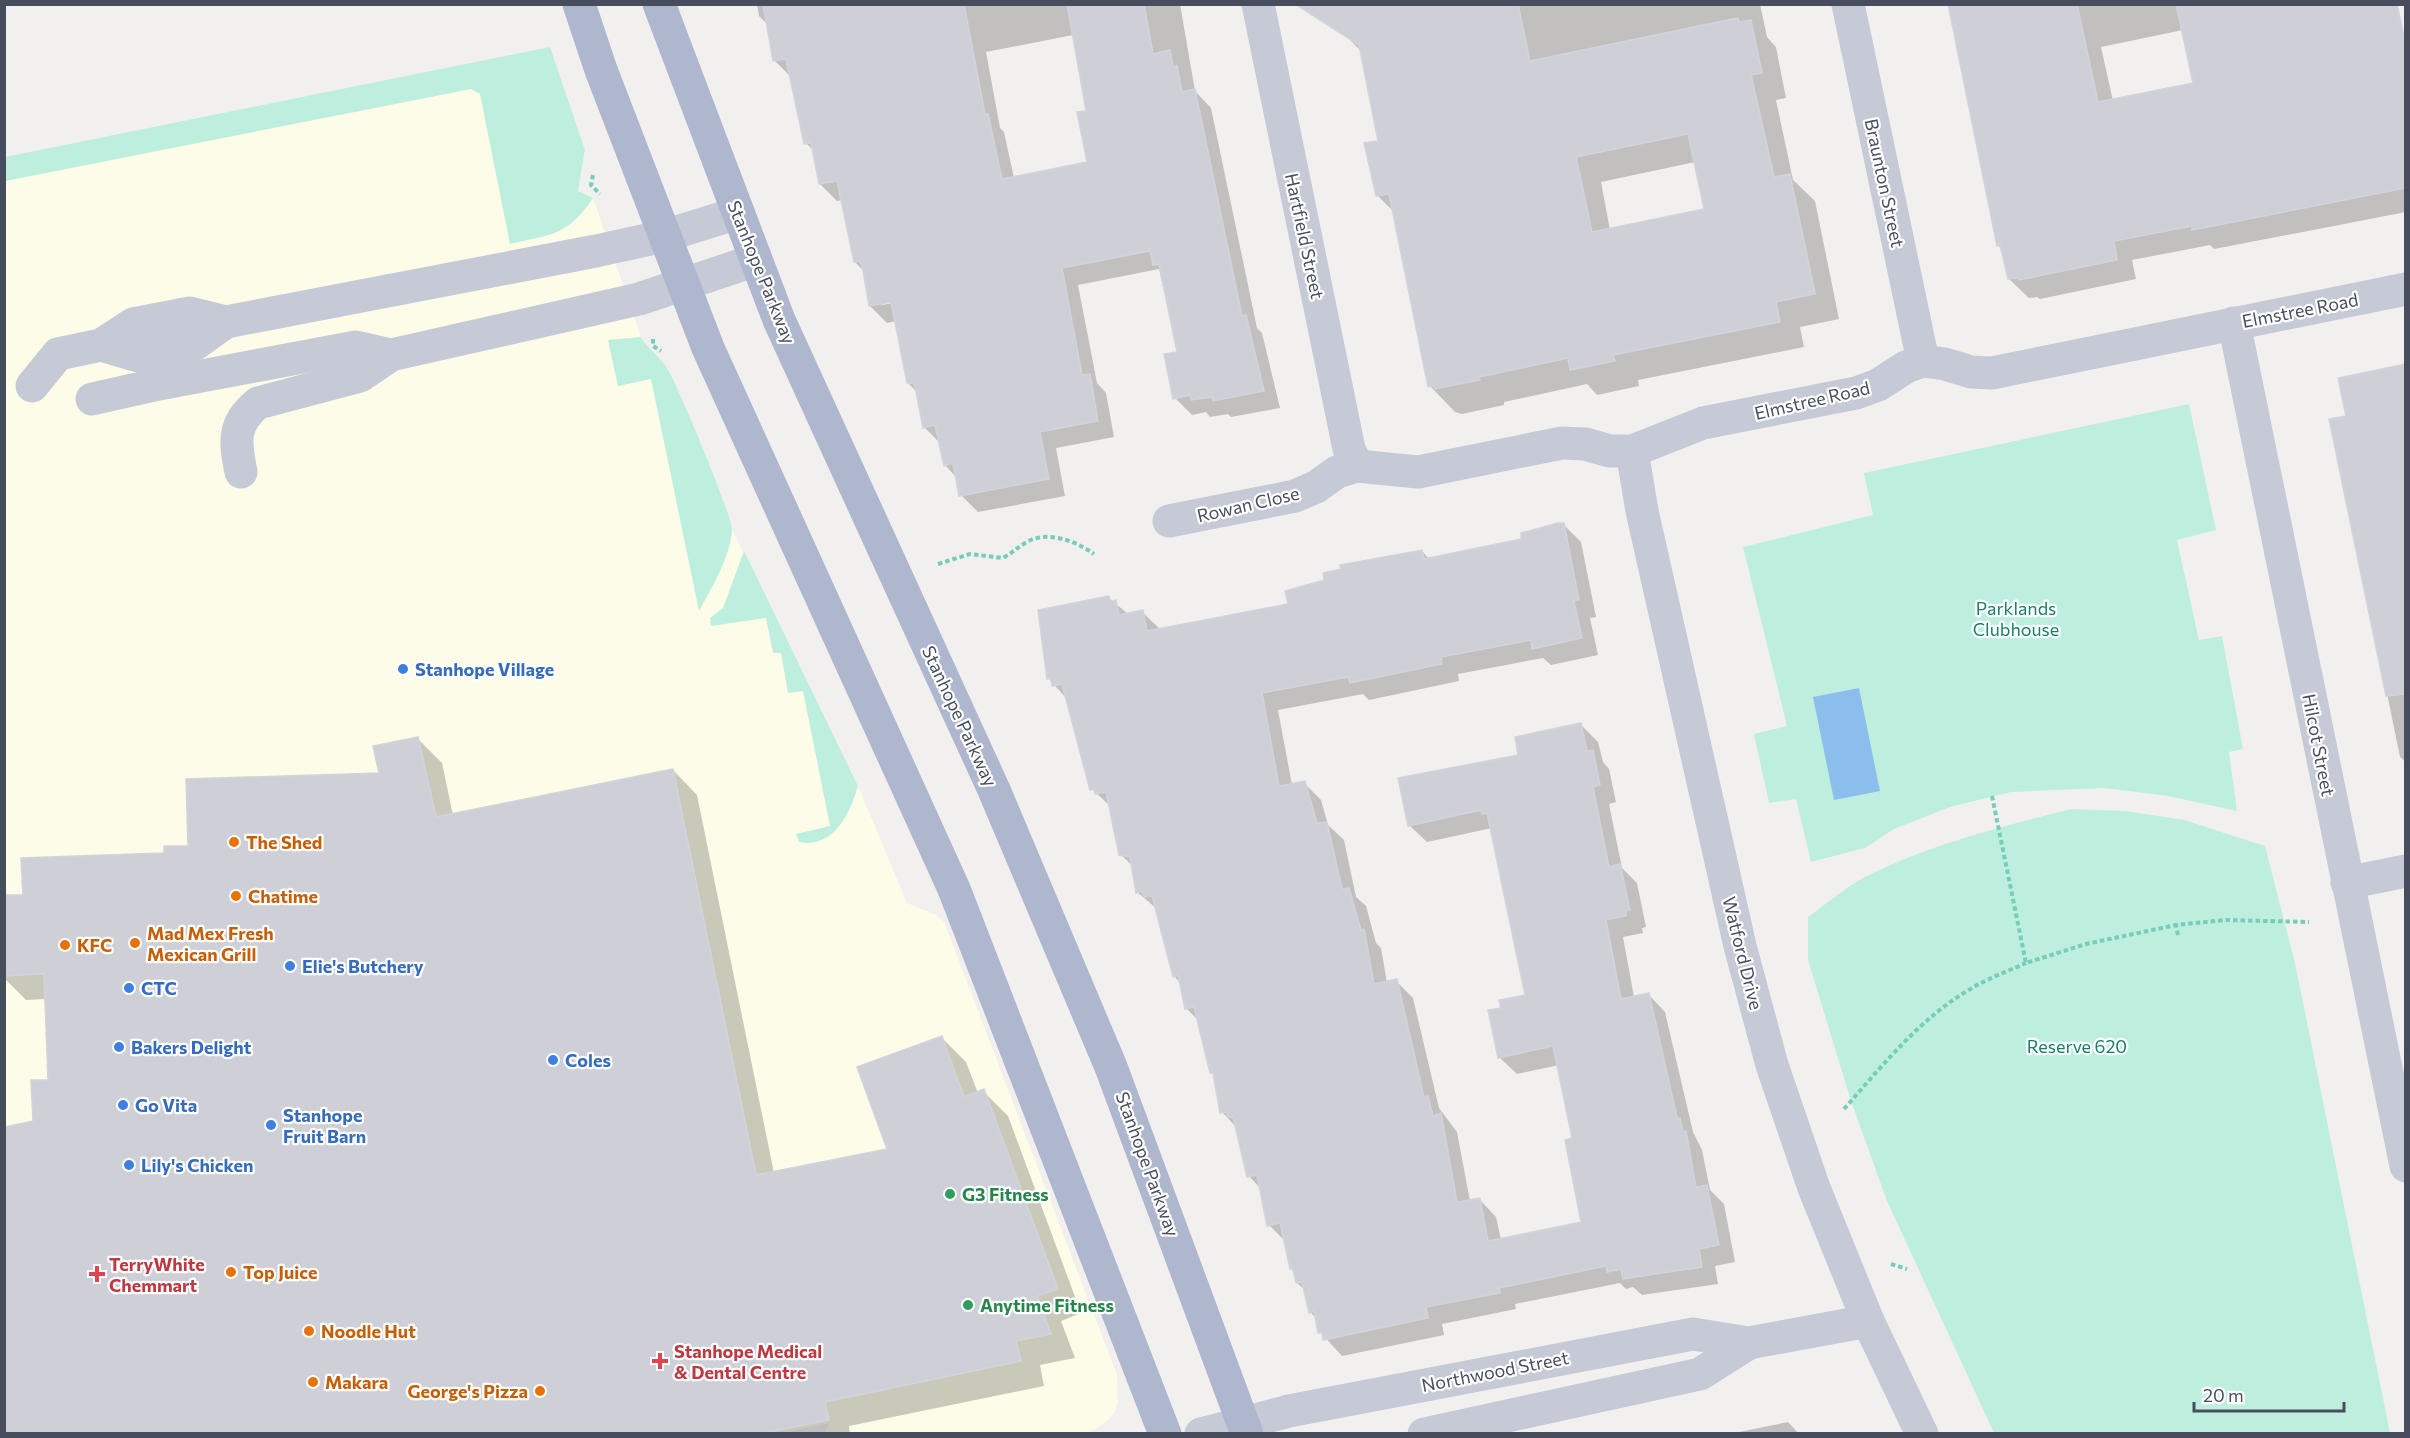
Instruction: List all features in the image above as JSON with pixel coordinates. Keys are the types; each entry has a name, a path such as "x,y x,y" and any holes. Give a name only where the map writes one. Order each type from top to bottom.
{"main road":[{"path":"579,4 601,70 708,348 954,889 1165,1434"},
{"name":"Stanhope Parkway","path":"659,4 779,320 994,790 1111,1067 1245,1428"}],"street":[{"name":"Hartfield Street","path":"1258,4 1349,449 1357,466"},
{"name":"Braunton Street","path":"1848,4 1923,361"},
{"path":"32,386 58,354 101,345 138,356 195,344 226,322 664,236 738,213"},
{"path":"241,472 236,445 238,431 244,414 258,403 360,376 391,356 639,299 756,260"},
{"name":"Elmstree Road","path":"1357,466 1418,472 1562,442 1585,444 1610,451 1632,451 1703,423 1856,393 1878,385 1923,361 1945,364 1971,372 1992,372 2406,289"},
{"name":"Hilcot Street","path":"2234,323 2406,1166"},
{"path":"92,399 356,347 391,356"},
{"name":"Watford Drive","path":"1632,451 1642,511 1748,978 1772,1065 1814,1188 1868,1321 1922,1434"},
{"name":"Rowan Close","path":"1169,521 1295,496 1316,487 1336,472 1357,466"},
{"path":"2347,883 2406,872"},
{"name":"Northwood Street","path":"1201,1434 1245,1428 1289,1411 1693,1334 1749,1343 1868,1321"},
{"name":"Northwood Street","path":"1424,1434 1700,1374 1749,1343"}],"path":[{"path":"937,565 970,554 1003,558 1027,542 1049,537 1084,547 1094,554"},
{"path":"1992,796 2026,963"},
{"path":"1844,1109 1885,1062 1926,1021 1972,988 2026,963 2086,944 2176,926 2226,920 2309,922"},
{"path":"2176,926 2178,935"}],"shaded area":[{"name":"Stanhope Village","path":"471,89 585,150 578,191 593,198 641,337 648,349 667,368 719,489 732,529 858,786 907,903 936,915 944,922 1117,1375 1118,1402 1115,1412 1106,1422 1092,1431 1084,1434 824,1433 830,1423 777,1434 5,1434 5,181"}],"green space":[{"path":"550,47 585,150 578,191 593,198 567,227 537,238 510,244 480,94 471,89 5,181 5,157"},
{"path":"641,337 664,364 673,379 704,450 730,520 732,530 728,551 720,572 699,611 651,379 618,386 608,340"},
{"name":"Parklands Clubhouse","path":"2189,404 2216,530 2177,540 2199,640 2222,636 2243,749 2229,752 2237,811 2168,796 2104,788 2011,792 1950,807 1894,829 1865,848 1811,862 1796,799 1769,803 1754,734 1787,726 1743,547 1873,515 1864,473"},
{"path":"744,551 858,786 850,808 838,827 830,835 811,843 799,842 796,834 830,826 803,691 788,693 781,653 773,653 766,618 711,626 710,618 723,608"},
{"name":"Reserve 620","path":"2071,809 2126,811 2184,820 2265,846 2295,963 2390,1433 1994,1433 1887,1201 1851,1101 1808,960 1808,917 1865,877 1890,865 1940,846"}],"water":[{"path":"1859,688 1880,791 1834,800 1813,697"}],"building":[{"path":"763,4 964,4 985,114 988,114 1002,179 1087,162 1077,112 1086,111 1067,4 1144,4 1153,54 1170,50 1173,67 1177,66 1182,92 1195,89 1242,316 1246,315 1264,391 1213,401 1212,397 1191,400 1190,395 1173,399 1164,354 1177,352 1159,264 1153,265 1150,251 1062,268 1082,375 1090,374 1098,421 1040,432 1049,479 959,496 953,463 944,466 935,425 923,428 915,386 913,383 907,383 891,302 869,306 862,265 859,261 854,262 837,181 819,184 811,143 804,144 786,59 773,61"},
{"path":"1295,4 1518,4 1530,61 1738,18 1739,22 1751,20 1762,73 1751,75 1774,177 1790,174 1815,294 1776,302 1780,322 1613,355 1615,361 1570,370 1568,358 1479,377 1480,380 1435,389 1434,386 1428,387 1389,194 1376,196 1364,143 1378,141 1359,45","holes":["1688,134 1704,209 1592,232 1576,157"]},
{"path":"1948,4 2077,4 2098,102 2193,83 2176,4 2397,4 2406,46 2406,188 2192,230 2192,226 2114,241 2117,260 2019,280 2018,278 2008,279 2000,245 1997,246"},
{"path":"2406,364 2406,694 2386,696 2329,419 2346,416 2338,378"},
{"path":"1564,523 1579,600 1574,601 1582,638 1532,649 1531,640 1441,657 1442,664 1350,683 1348,677 1262,693 1279,786 1305,781 1317,823 1327,822 1342,889 1349,888 1361,930 1364,929 1374,984 1397,979 1424,1097 1428,1096 1433,1116 1441,1113 1457,1202 1480,1198 1488,1241 1581,1222 1565,1140 1572,1138 1553,1046 1498,1058 1488,1010 1501,1008 1499,1000 1525,995 1487,813 1482,814 1481,810 1408,826 1398,778 1518,755 1515,737 1581,723 1587,751 1593,750 1600,785 1593,787 1609,867 1620,864 1630,910 1626,911 1626,916 1606,920 1621,999 1649,993 1676,1113 1678,1119 1680,1118 1683,1132 1686,1131 1696,1187 1707,1185 1719,1245 1699,1249 1702,1267 1623,1279 1621,1269 1607,1272 1606,1266 1499,1288 1500,1293 1426,1307 1428,1318 1323,1340 1322,1332 1318,1333 1314,1311 1309,1313 1302,1282 1296,1283 1293,1269 1290,1269 1280,1223 1267,1226 1257,1175 1247,1177 1233,1117 1228,1118 1226,1112 1220,1113 1213,1073 1210,1073 1194,1007 1185,1009 1178,975 1173,977 1152,896 1144,897 1142,891 1136,893 1130,857 1119,855 1106,792 1095,794 1094,789 1090,790 1062,684 1052,686 1051,678 1047,679 1038,610 1109,596 1110,602 1116,600 1119,615 1143,610 1147,631 1288,604 1285,591 1324,580 1323,573 1341,569 1340,565 1422,550 1424,559 1521,539 1521,533"},
{"path":"418,737 436,817 673,769 756,1175 887,1149 857,1067 942,1036 964,1097 984,1089 1058,1289 1037,1296 1051,1334 1016,1341 1021,1361 825,1402 829,1420 760,1434 4,1434 4,1127 33,1121 31,1080 48,1080 44,974 4,976 4,895 23,895 21,858 164,853 164,846 188,846 186,779 379,773 373,746"}],"place":[{"name":"Stanhope Village","path":"403,669"},
{"name":"The Shed","path":"234,842"},
{"name":"Chatime","path":"236,896"},
{"name":"Mad Mex Fresh Mexican Grill","path":"135,943"},
{"name":"KFC","path":"65,945"},
{"name":"Elie's Butchery","path":"290,966"},
{"name":"CTC","path":"129,988"},
{"name":"Bakers Delight","path":"119,1047"},
{"name":"Coles","path":"553,1060"},
{"name":"Go Vita","path":"123,1105"},
{"name":"Stanhope Fruit Barn","path":"271,1125"},
{"name":"Lily's Chicken","path":"129,1165"},
{"name":"G3 Fitness","path":"950,1194"},
{"name":"Top Juice","path":"231,1272"},
{"name":"TerryWhite Chemmart","path":"97,1274"},
{"name":"Anytime Fitness","path":"968,1305"},
{"name":"Noodle Hut","path":"309,1331"},
{"name":"Stanhope Medical & Dental Centre","path":"660,1361"},
{"name":"Makara","path":"313,1382"},
{"name":"George's Pizza","path":"540,1391"}]}
